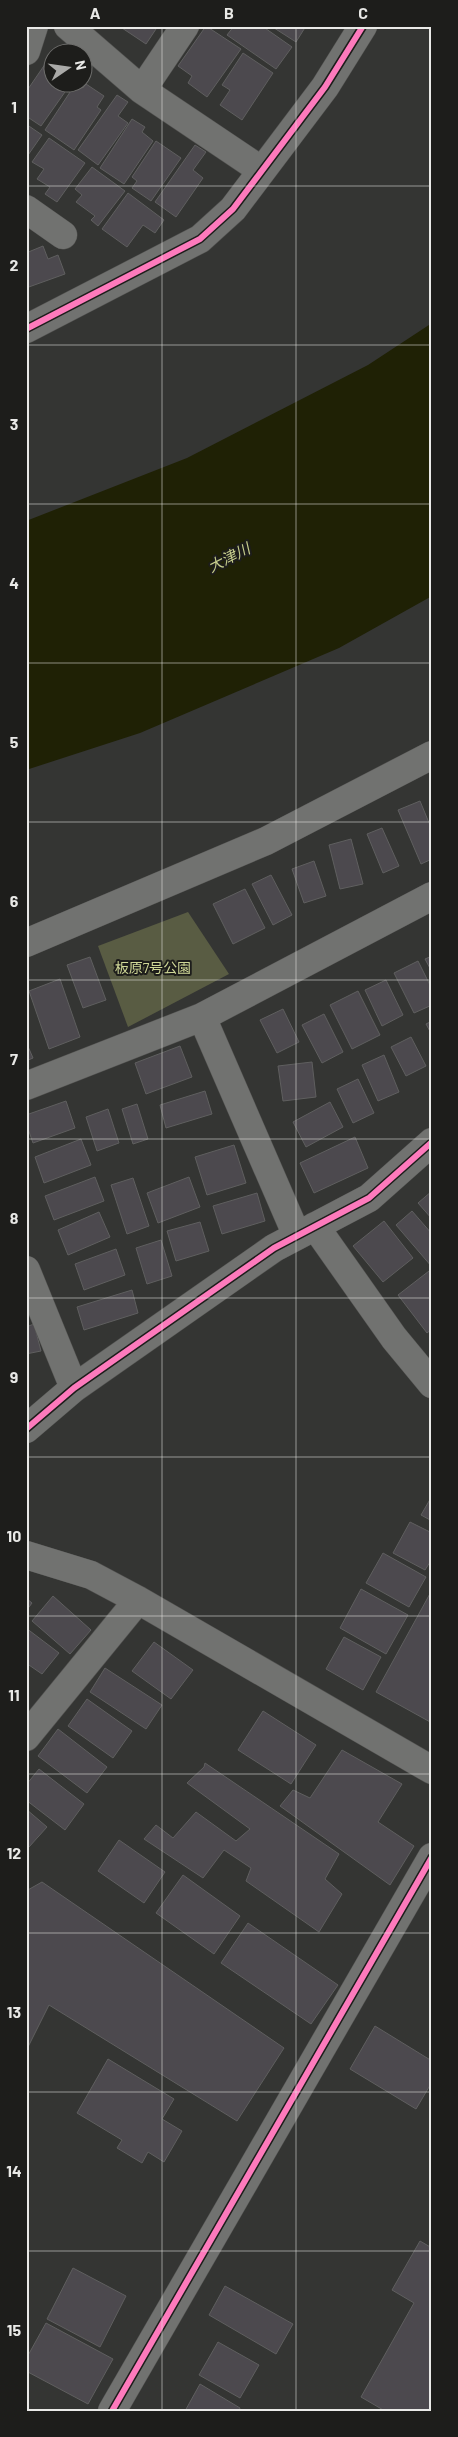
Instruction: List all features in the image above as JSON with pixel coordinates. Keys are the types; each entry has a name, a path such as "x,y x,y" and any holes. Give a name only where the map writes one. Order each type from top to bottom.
{"street":[{"path":"26,51 34,26"},
{"path":"68,26 142,90 261,170"},
{"path":"142,90 185,26"},
{"path":"26,328 200,239 233,209 325,87 363,26"},
{"path":"26,209 63,235"},
{"path":"26,943 266,840 432,755"},
{"path":"26,1086 202,1017 432,896"},
{"path":"202,1017 306,1231 432,1384"},
{"path":"26,1430 74,1388 274,1248 369,1198 432,1142"},
{"path":"26,1270 74,1388"},
{"path":"26,1555 91,1575 138,1600 432,1770"},
{"path":"26,1737 138,1600"},
{"path":"112,2411 432,1857"}],"green space":[{"name":"板原7号公園","path":"188,912 229,974 128,1027 98,946"}],"water":[{"name":"大津川","path":"432,323 432,596 339,648 140,733 26,770 26,521 187,458 368,365"}],"building":[{"path":"119,26 158,26 146,44"},
{"path":"206,26 241,49 207,97 188,83 192,76 178,66"},
{"path":"234,26 262,26 292,47 276,69 227,35"},
{"path":"271,26 306,26 296,42"},
{"path":"243,53 273,73 242,120 220,105 230,90 222,85"},
{"path":"42,69 42,92 65,92 41,126 26,116 26,92"},
{"path":"92,88 104,96 97,107 101,110 74,150 45,130 70,92 92,92"},
{"path":"117,95 128,102 118,116 128,123 98,165 78,150"},
{"path":"132,119 145,127 142,132 153,141 124,184 100,168"},
{"path":"26,124 42,135 26,158"},
{"path":"49,138 85,163 57,202 45,194 50,187 37,179 44,169 32,162"},
{"path":"156,141 181,158 151,201 132,188 137,181 132,177"},
{"path":"195,145 206,152 193,170 203,178 176,217 155,202"},
{"path":"92,167 125,191 98,226 91,220 95,216 76,202 82,195 75,189"},
{"path":"128,193 164,220 155,233 143,225 127,247 102,229"},
{"path":"43,246 48,259 58,255 65,274 26,288 26,253"},
{"path":"420,801 432,830 432,859 421,864 398,810"},
{"path":"382,828 399,866 383,873 367,834"},
{"path":"351,839 363,884 340,889 329,845"},
{"path":"314,861 326,896 304,903 292,869"},
{"path":"271,875 292,915 273,925 252,884"},
{"path":"245,889 265,928 233,944 213,904"},
{"path":"432,956 432,972 425,959"},
{"path":"90,957 106,1000 83,1008 67,965"},
{"path":"418,961 432,989 432,1005 414,1013 394,973"},
{"path":"60,979 80,1037 49,1049 29,991"},
{"path":"386,980 403,1015 382,1026 365,990"},
{"path":"358,991 380,1035 352,1049 330,1005"},
{"path":"283,1009 299,1042 277,1053 260,1020"},
{"path":"324,1014 343,1052 322,1063 302,1025"},
{"path":"432,1021 432,1035 426,1024"},
{"path":"411,1037 426,1066 406,1076 391,1047"},
{"path":"26,1042 33,1058 26,1061"},
{"path":"180,1046 192,1077 146,1094 135,1063"},
{"path":"384,1055 399,1092 378,1101 362,1065"},
{"path":"312,1062 316,1097 283,1101 278,1066"},
{"path":"358,1079 374,1113 353,1123 337,1089"},
{"path":"205,1091 212,1114 166,1128 160,1105"},
{"path":"66,1101 75,1128 33,1143 26,1123 26,1115"},
{"path":"330,1102 343,1127 306,1147 293,1122"},
{"path":"137,1104 148,1139 133,1144 122,1109"},
{"path":"108,1109 119,1143 97,1151 86,1117"},
{"path":"355,1137 368,1168 314,1193 300,1163"},
{"path":"81,1139 91,1165 44,1183 35,1157"},
{"path":"234,1145 246,1183 207,1195 195,1157"},
{"path":"95,1177 104,1201 54,1220 45,1196"},
{"path":"189,1177 200,1207 158,1223 147,1193"},
{"path":"133,1178 149,1226 127,1234 111,1185"},
{"path":"432,1191 432,1219 418,1203"},
{"path":"257,1193 265,1221 222,1234 213,1206"},
{"path":"412,1211 432,1234 432,1267 396,1225"},
{"path":"99,1212 110,1237 68,1255 58,1230"},
{"path":"384,1221 413,1258 383,1282 353,1246"},
{"path":"200,1222 209,1251 176,1261 167,1231"},
{"path":"161,1240 172,1276 147,1284 136,1248"},
{"path":"116,1249 125,1275 84,1290 75,1264"},
{"path":"429,1271 432,1275 432,1329 427,1333 398,1295"},
{"path":"132,1290 138,1313 84,1330 77,1307"},
{"path":"34,1324 41,1351 26,1354 26,1327"},
{"path":"432,1496 432,1521 421,1515"},
{"path":"410,1522 432,1533 432,1559 425,1570 393,1553"},
{"path":"383,1553 426,1577 409,1607 366,1583"},
{"path":"361,1589 408,1615 386,1654 340,1628"},
{"path":"432,1590 432,1723 376,1692"},
{"path":"53,1596 91,1630 70,1654 32,1621"},
{"path":"26,1598 32,1603 26,1611"},
{"path":"26,1628 59,1653 42,1674 26,1663"},
{"path":"344,1637 381,1657 363,1690 326,1669"},
{"path":"154,1642 193,1670 171,1699 132,1671"},
{"path":"105,1668 162,1705 146,1729 90,1692"},
{"path":"87,1699 132,1731 113,1758 68,1726"},
{"path":"263,1711 316,1745 291,1784 238,1750"},
{"path":"58,1729 107,1767 87,1793 38,1756"},
{"path":"342,1750 402,1784 378,1822 414,1846 390,1885 280,1806 293,1790 310,1798"},
{"path":"205,1763 339,1854 325,1879 342,1894 319,1932 246,1881 251,1868 224,1850 203,1878 144,1839 156,1825 173,1838 196,1812 236,1841 250,1829 187,1783 204,1767"},
{"path":"39,1769 84,1804 65,1830 26,1800 26,1785"},
{"path":"26,1809 47,1827 29,1847 26,1845"},
{"path":"119,1840 165,1872 144,1903 98,1871"},
{"path":"183,1875 240,1916 214,1954 156,1913"},
{"path":"42,1882 284,2048 237,2121 49,2005 26,2051 26,1891"},
{"path":"248,1923 338,1985 311,2024 221,1963"},
{"path":"375,2026 432,2061 432,2082 416,2109 350,2069"},
{"path":"108,2059 174,2099 162,2119 182,2131 164,2162 148,2152 142,2163 117,2148 122,2140 77,2113"},
{"path":"420,2241 432,2248 432,2411 385,2411 361,2397 414,2303 392,2290"},
{"path":"73,2268 126,2296 100,2347 47,2319"},
{"path":"225,2286 293,2324 276,2354 209,2315"},
{"path":"46,2323 113,2359 88,2404 26,2371 26,2359"},
{"path":"218,2342 259,2365 240,2398 199,2375"},
{"path":"200,2384 240,2408 239,2411 185,2411"}],"cycle path":[{"path":"26,329 200,239 233,209 325,87 363,26"},
{"path":"26,1429 74,1388 274,1248 369,1198 432,1142"},
{"path":"112,2411 432,1857"}]}
